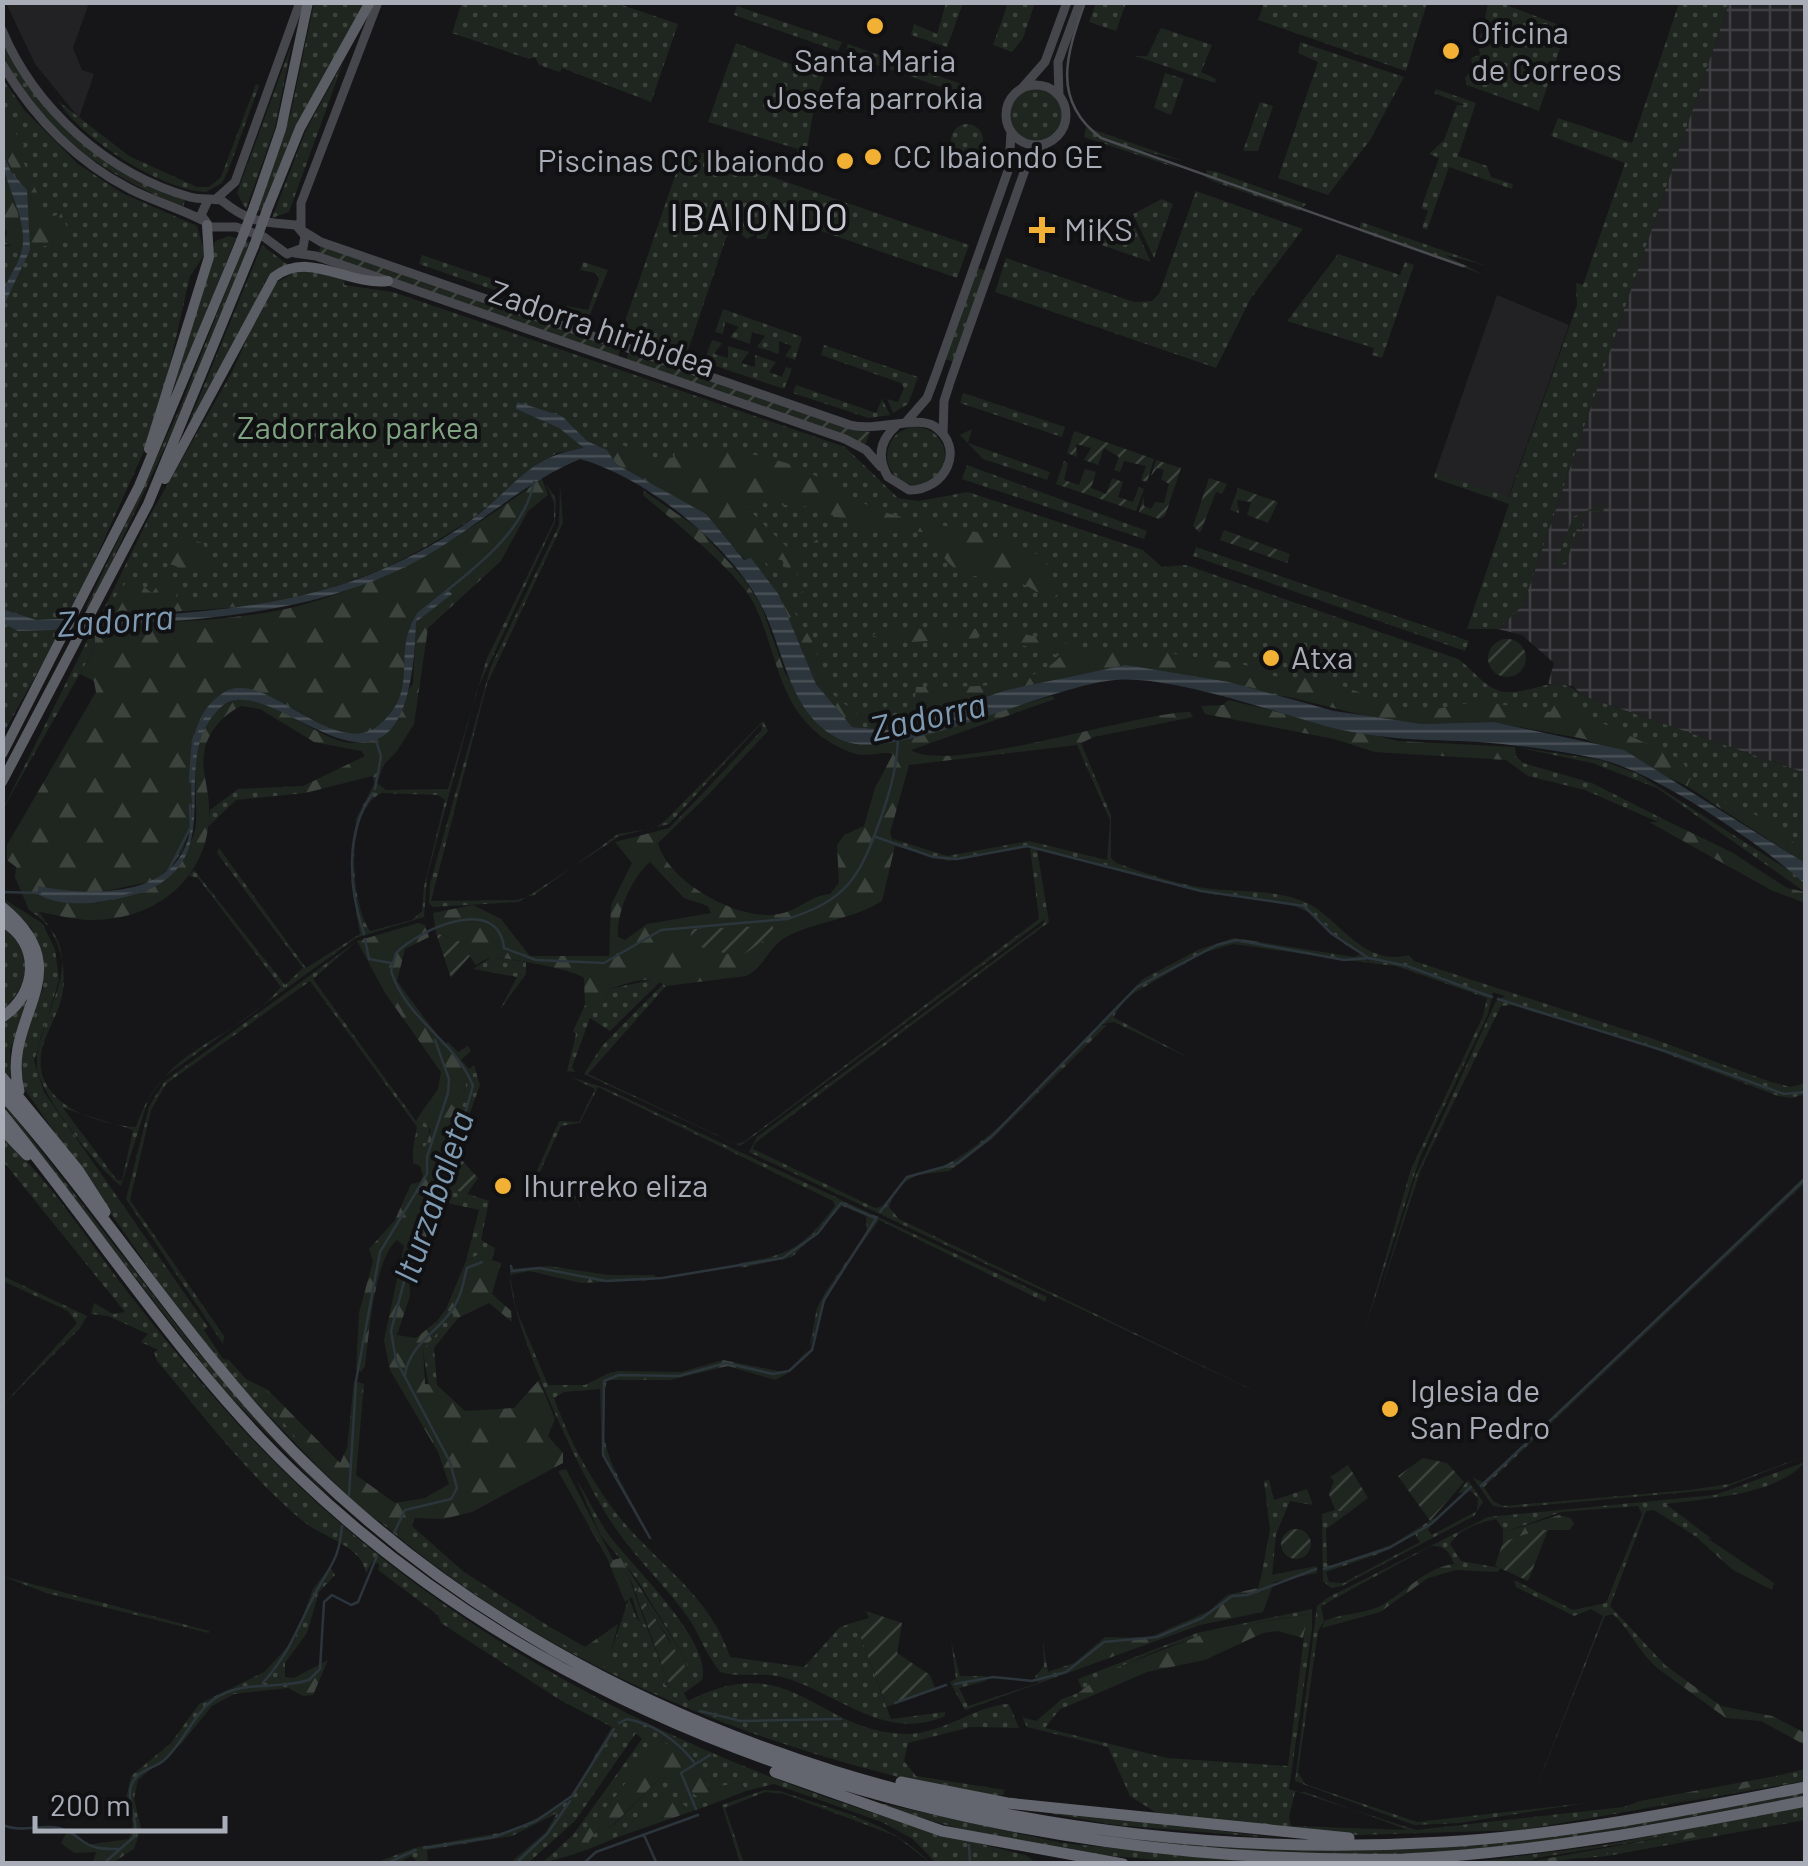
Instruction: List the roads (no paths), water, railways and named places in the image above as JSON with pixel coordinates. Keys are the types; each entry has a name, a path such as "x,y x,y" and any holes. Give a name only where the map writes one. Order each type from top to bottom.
{"highway":[{"path":"2,752 66,636 139,486 241,241 281,129 308,2"},
{"path":"148,504 300,128 374,2"},
{"path":"139,486 209,257 205,222"},
{"path":"2,782 148,504 227,369 274,277 306,265 368,283 388,281"},
{"path":"2,907 33,939 41,967 36,992 15,1042 14,1074 20,1095"},
{"path":"2,922 21,937 31,965 28,990 2,1017"},
{"path":"2,1077 78,1170 162,1300"},
{"path":"2,1094 231,1386 308,1466 383,1533 473,1601 584,1668 642,1697 817,1765 1007,1802 1397,1845 1580,1829 1806,1787"},
{"path":"2,1114 239,1415 296,1475 372,1542 523,1648 634,1708 790,1779 900,1818 987,1842 1123,1864"},
{"path":"2,1129 104,1245"},
{"path":"717,1744 856,1792 1053,1836 1279,1859 1455,1855 1602,1839 1806,1801"},
{"path":"1420,1864 1455,1855"}],"main road":[{"path":"205,222 201,209 234,182 300,2"},
{"path":"295,254 304,244 301,203 374,2"},
{"path":"906,422 927,398 1009,168 1012,132 1008,104 1045,62 1067,2"},
{"path":"943,434 927,422 896,426 882,446 884,470 894,483 910,490 934,485 949,464 943,434 944,402 950,379 1026,166 1064,123 1058,62 1080,2"},
{"path":"2,30 44,98 96,150 146,179 212,199"},
{"path":"2,64 46,124 87,161 131,189 205,222"},
{"path":"1023,87 1043,86 1059,96"},
{"path":"1012,132 1027,143 1046,143"},
{"name":"Zadorra hiribidea","path":"212,199 275,227 291,224 338,248 850,425 869,430 896,426"},
{"name":"Zadorra hiribidea","path":"205,222 236,227 269,239 283,252 388,281 845,438 866,450 884,470"}],"water":[{"path":"2,151 11,172 27,190 30,250 3,307 23,241"},
{"name":"Zadorra","path":"517,402 562,416 587,441 607,450 616,464 706,514 744,560 751,558 779,595 816,684 852,727 889,730 1007,690 1126,665 1229,682 1334,711 1422,724 1494,722 1624,750 1805,863 1805,884 1707,811 1622,766 1509,745 1350,732 1164,683 1115,680 1087,685 899,741 868,745 844,741 825,730 799,699 760,603 728,558 657,497 580,459 537,482 413,563 326,597 189,620 18,631 3,623 2,609 36,620 169,614 256,604 299,596 383,569 461,527 534,466 564,452 584,448 559,428 516,409"},
{"path":"448,590 452,594 416,622 408,693 390,731 365,742 335,737 272,708 243,700 220,708 205,729 198,752 193,826 188,849 177,869 156,886 104,901 64,902 38,894 38,886 85,891 134,887 173,866 185,847 191,821 195,735 209,705 223,693 240,688 258,691 341,732 361,733 379,725 399,700 405,647 414,620"}],"waterway":[{"path":"412,625 418,614 503,540 528,503 534,482"},
{"path":"190,782 193,740 203,717"},
{"path":"375,738 381,756 375,789"},
{"name":"Iturzabaleta","path":"394,1533 405,1510 451,1499 457,1488 450,1462 396,1360 391,1331 409,1263 426,1225 443,1152 466,1110 473,1086 455,1056 398,988 391,971 396,953 438,927 473,919 488,922 499,931 504,948 536,960 604,963 661,930 787,919 807,912 837,895 865,859 889,792 898,739"},
{"path":"364,934 355,899 353,843 373,793"},
{"path":"168,871 191,827 190,805"},
{"path":"876,837 933,857 957,859 1027,846 1201,891 1304,906 1332,934 1367,957"},
{"path":"112,899 147,890"},
{"path":"2,892 40,893"},
{"path":"365,939 369,959 391,963"},
{"path":"880,1212 907,1177 958,1163 991,1137 1137,987 1217,945 1236,940 1344,960 1369,958 1407,966 1492,997"},
{"path":"1498,999 1668,1052 1784,1094 1806,1092"},
{"path":"349,1495 356,1381 380,1252 427,1174 427,1157 448,1093 449,1079 435,1040"},
{"path":"1481,1486 1806,1178"},
{"path":"511,1266 512,1271 539,1268 606,1281 662,1278 783,1258 818,1233 841,1203 875,1218"},
{"path":"650,1538 603,1455 604,1381 619,1375 679,1376 726,1363 773,1374 789,1371 812,1350 824,1300 877,1217"},
{"path":"405,1375 414,1353 452,1310 467,1268 482,1262"},
{"path":"1324,1569 1389,1548 1431,1524 1471,1487"},
{"path":"263,1683 287,1649 334,1561 342,1526"},
{"name":"Iturzabaleta","path":"103,1864 135,1836 130,1796 135,1778 163,1761 200,1712 217,1697 243,1688 309,1680 320,1669 324,1602 332,1595 351,1605 358,1602 377,1556"},
{"path":"955,1684 993,1677 1032,1681 1066,1672 1104,1642 1157,1637 1202,1618 1232,1596 1247,1595 1316,1569"},
{"path":"895,1703 946,1685"},
{"path":"700,1711 741,1721 841,1719"},
{"path":"619,1723 627,1719 656,1729 694,1762"},
{"path":"424,1848 494,1837 536,1821 572,1796 614,1729"},
{"path":"696,1809 681,1773 710,1755"},
{"path":"515,1864 547,1834 570,1801"},
{"path":"583,1864 596,1852 698,1815"},
{"path":"2,1825 59,1828 88,1845 118,1849"},
{"path":"644,1835 657,1864"},
{"path":"969,1845 970,1864"},
{"path":"385,1864 416,1850"}],"tram line":[{"path":"1085,2 1067,75 1074,108 1101,138 1463,266"}],"place":[{"name":"Santa Maria Josefa parrokia","path":"875,26"},
{"name":"Oficina de Correos","path":"1451,51"},
{"name":"CC Ibaiondo GE","path":"873,157"},
{"name":"Piscinas CC Ibaiondo","path":"845,161"},
{"name":"MiKS","path":"1042,230"},
{"name":"Atxa","path":"1271,658"},
{"name":"Ihurreko eliza","path":"503,1186"},
{"name":"Iglesia de San Pedro","path":"1390,1409"}],"district":[{"name":"IBAIONDO","path":"760,218"}],"park label":[{"name":"Zadorrako parkea","path":"358,428"}]}
